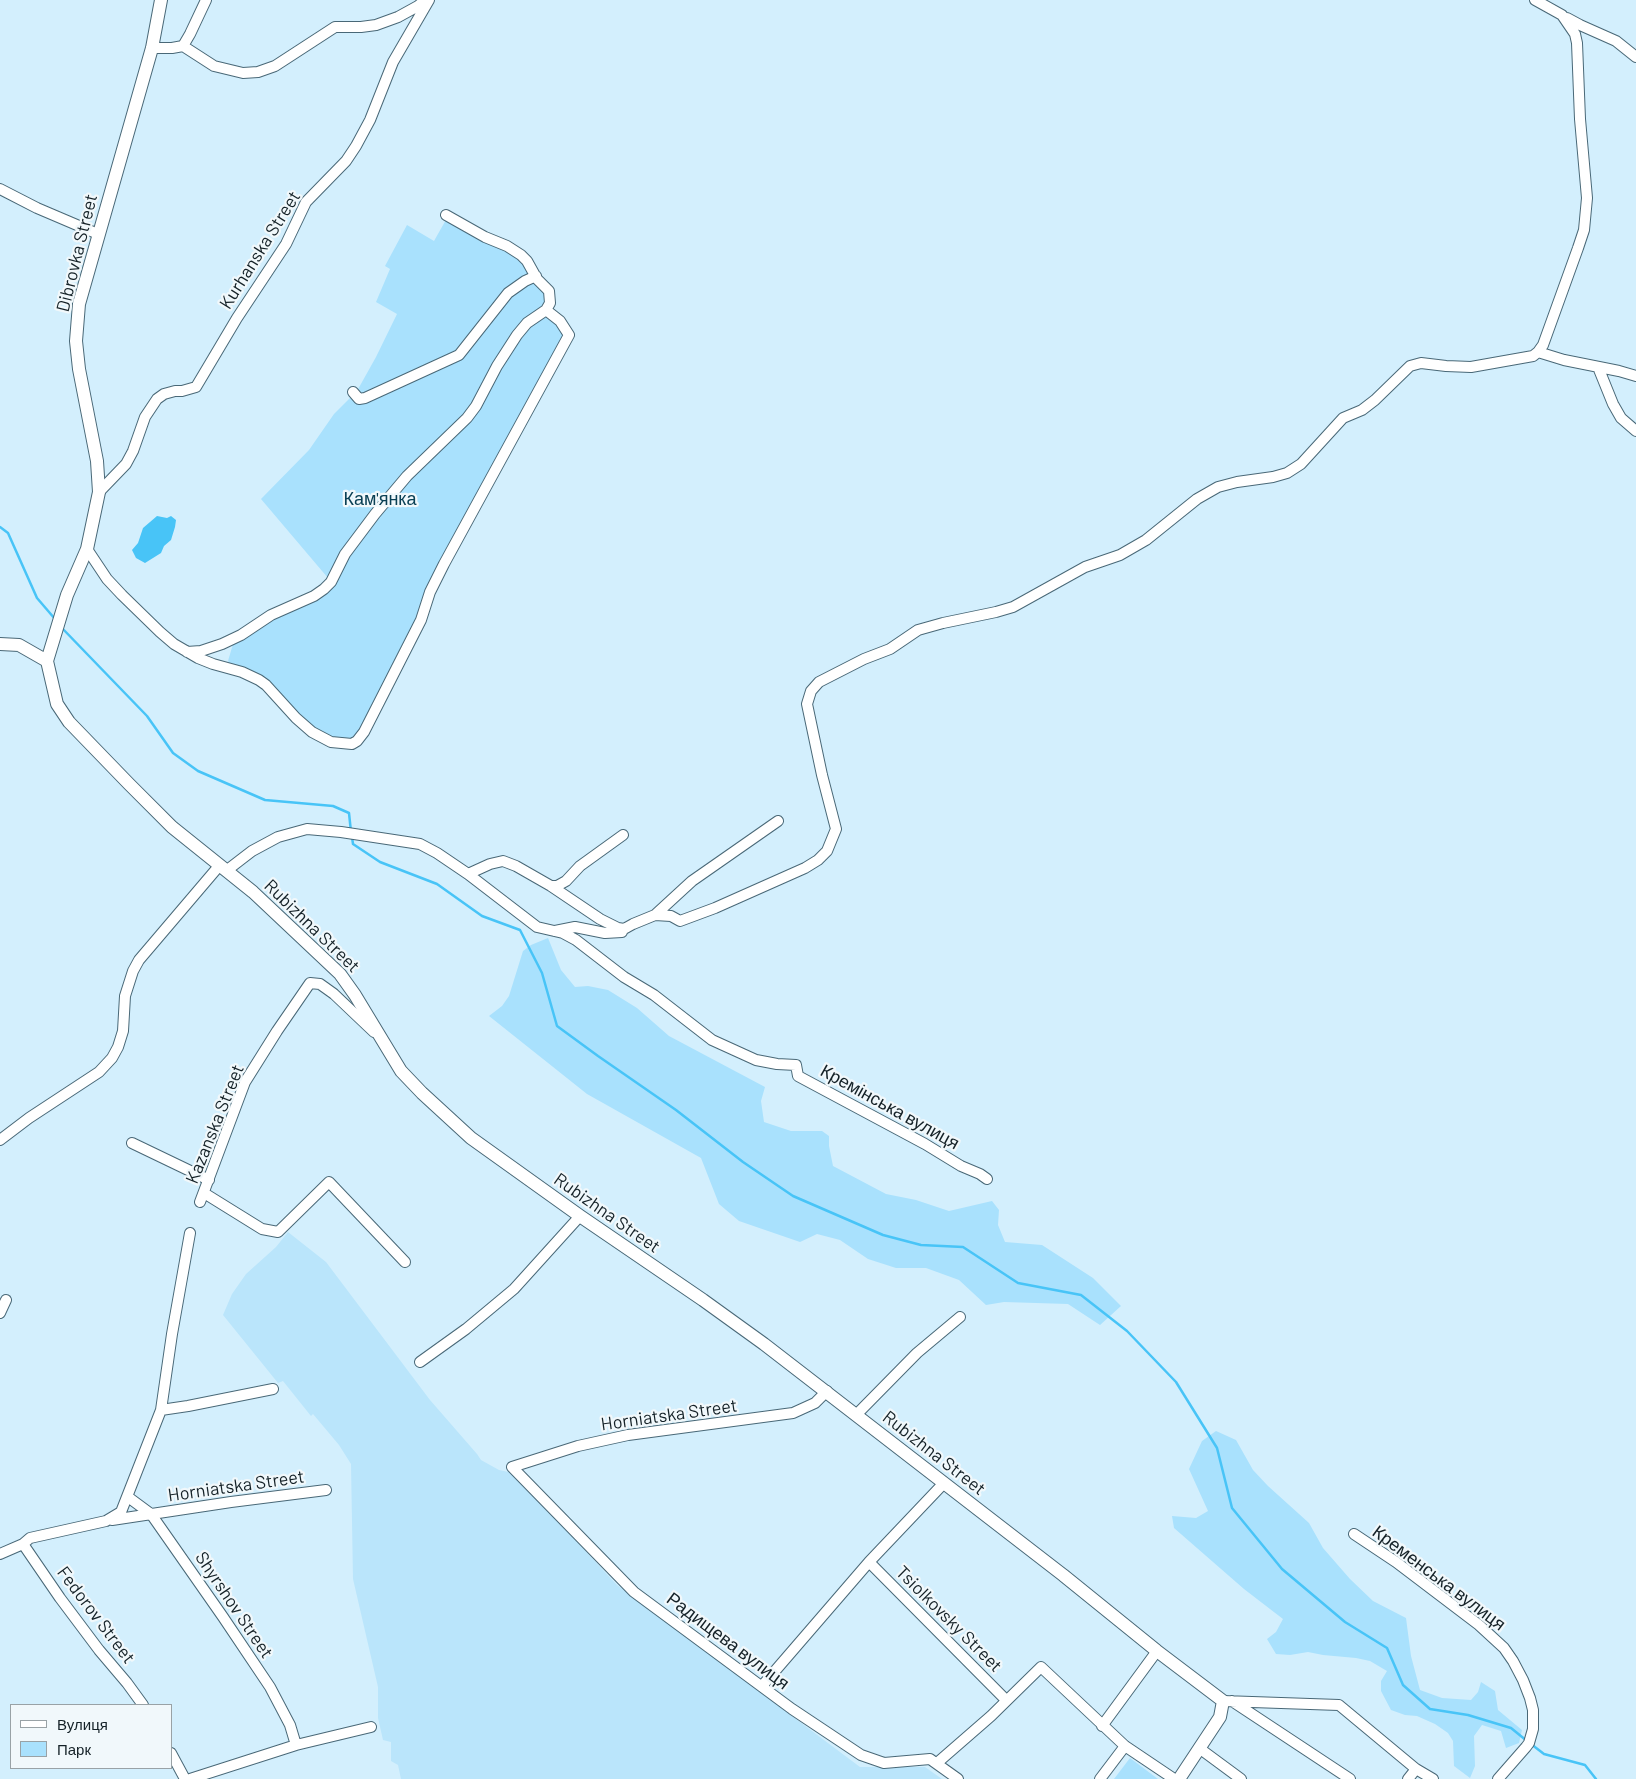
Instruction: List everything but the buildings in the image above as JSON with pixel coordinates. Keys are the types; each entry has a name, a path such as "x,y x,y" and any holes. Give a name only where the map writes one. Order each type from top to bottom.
{"street":[{"name":"Dibrovka Street","path":"46,661 67,594 87,550 99,492 97,461 79,369 76,341 79,304 152,48 161,0"},
{"path":"183,46 206,0"},
{"path":"152,48 183,46 214,66 243,72 258,72 276,66 335,27 376,25 398,17 425,0"},
{"name":"Kurhanska Street","path":"99,492 126,464 133,451 145,417 157,400 164,394 196,387 237,318 286,244 306,202 346,161 356,146 370,120 392,62 429,0"},
{"path":"1535,0 1580,25 1616,41 1636,56"},
{"path":"655,915 671,916 680,921 733,901 805,868 828,851 836,828 822,775 807,704 810,691 819,682 864,659 890,649 918,630 1013,607 1085,567 1120,555 1146,540 1197,499 1218,487 1288,473 1301,464 1343,418 1362,410 1376,400 1410,366 1421,363 1471,367 1533,356 1538,352 1543,345 1571,270 1584,230 1585,219 1586,184 1580,119 1577,43 1572,28 1562,14"},
{"path":"0,189 37,208 98,234"},
{"path":"186,652 201,651 222,644 241,635 271,615 324,589 331,582 345,554 375,514 407,476 467,418 476,406 497,366 517,335 527,323 546,310 550,303 549,291 536,276 527,261 515,250 485,237 446,215"},
{"path":"352,392 359,399 365,398 454,358 463,352 508,293 536,276"},
{"path":"87,550 107,579 122,596 160,632 186,652 213,664 242,672 259,680 266,684 303,724 320,737 338,744 352,744 364,732 421,620 430,592 444,564 569,335 560,321 546,310"},
{"path":"1538,352 1564,360 1636,376"},
{"path":"1598,367 1613,404 1621,418 1636,431"},
{"path":"0,644 19,645 46,661"},
{"name":"Rubizhna Street","path":"46,661 57,704 69,722 172,827 253,892 340,974 401,1071 471,1138 580,1216 703,1300 827,1391 1063,1575 1157,1651 1227,1701"},
{"name":"Кремінська вулиця","path":"468,874 490,864 503,861 516,866 551,886 600,919 624,929 655,915 692,881 778,821"},
{"name":"Кремінська вулиця","path":"0,1140 29,1118 99,1072 112,1058 123,1031 125,996 132,971 139,960 223,869 278,837 307,830 346,832 420,844 468,874 537,927 563,933 576,940 624,977 654,995 712,1040 756,1060 796,1065 798,1067 798,1076 987,1179"},
{"path":"551,886 557,886 566,881 580,866 623,835"},
{"name":"Кремінська вулиця","path":"553,931 575,927 598,932 622,932 633,924"},
{"name":"Kazanska Street","path":"380,1037 334,994 320,984 310,984 277,1031 245,1082 202,1198 262,1229 278,1232 329,1182 405,1262"},
{"path":"132,1144 209,1180"},
{"path":"420,1362 466,1329 514,1289 580,1216"},
{"path":"106,1521 120,1512 128,1497 162,1410 172,1334 190,1233"},
{"path":"0,1313 6,1300"},
{"path":"856,1415 917,1353 960,1317"},
{"path":"162,1410 273,1389"},
{"name":"Horniatska Street","path":"512,1467 578,1446 628,1435 792,1413 815,1403 827,1391"},
{"name":"Радищева вулиця","path":"512,1467 634,1592 792,1709 861,1755 884,1763 930,1759 937,1762"},
{"path":"762,1686 869,1562 944,1483"},
{"name":"Horniatska Street","path":"0,1554 23,1544 30,1538 106,1521 326,1490"},
{"name":"Shyrshov Street","path":"128,1497 151,1514 270,1687 290,1725 296,1745"},
{"name":"Кременська вулиця","path":"1354,1534 1430,1587 1479,1625 1504,1648 1523,1680 1533,1710 1533,1729 1527,1745 1498,1779"},
{"name":"Fedorov Street","path":"23,1544 60,1598 142,1704"},
{"name":"Tsiolkovsky Street","path":"869,1562 1006,1700"},
{"path":"1102,1726 1157,1651"},
{"path":"958,1779 937,1762 991,1716 1041,1668 1124,1746 1174,1779"},
{"path":"1179,1779 1220,1717 1227,1701"},
{"path":"1227,1701 1339,1705 1416,1769 1433,1779"},
{"path":"1227,1701 1350,1779"},
{"path":"190,1779 296,1745 371,1727"},
{"path":"1100,1779 1124,1746"},
{"path":"1199,1748 1241,1779"},
{"path":"172,1755 185,1779"},
{"path":"1408,1779 1416,1769"}],"shaded area":[{"path":"288,1232 326,1262 430,1400 481,1460 499,1470 513,1473 617,1585 860,1767 925,1767 942,1779 401,1779 398,1765 391,1761 391,1742 383,1740 378,1718 378,1687 353,1579 351,1464 339,1445 313,1414 311,1416 283,1381 278,1383 223,1315 232,1294 246,1274 276,1247"}],"green space":[{"name":"Кам'янка","path":"447,218 508,248 544,286 545,304 566,334 367,723 350,741 333,740 322,735 284,702 228,661 233,644 285,612 315,599 328,578 261,499 309,450 334,414 357,391 376,357 397,314 376,302 390,269 385,266 407,225 434,241"},
{"path":"548,938 561,970 575,987 588,986 608,990 637,1008 669,1036 765,1087 761,1101 764,1122 791,1131 822,1131 829,1136 833,1166 886,1194 916,1200 949,1211 992,1201 999,1210 998,1225 1005,1242 1042,1245 1093,1278 1121,1306 1100,1325 1068,1304 1004,1302 986,1305 959,1280 926,1268 896,1268 868,1259 840,1240 817,1234 800,1242 739,1221 719,1204 701,1158 587,1094 489,1016 502,1006 509,996 523,951 531,945"},
{"path":"1216,1431 1236,1440 1253,1470 1309,1523 1323,1548 1350,1579 1373,1601 1406,1618 1411,1656 1420,1690 1442,1698 1471,1700 1478,1692 1481,1682 1495,1691 1498,1710 1522,1730 1519,1743 1506,1748 1501,1731 1482,1725 1474,1736 1475,1766 1470,1778 1454,1766 1453,1741 1448,1733 1435,1724 1417,1716 1405,1715 1391,1710 1381,1691 1381,1681 1387,1671 1370,1661 1356,1658 1308,1652 1290,1655 1276,1654 1267,1639 1276,1632 1283,1619 1244,1589 1174,1528 1172,1516 1196,1518 1208,1511 1189,1469 1202,1441"},
{"path":"1130,1758 1158,1779 1114,1779"}],"water":[{"path":"157,516 167,518 171,516 176,520 175,527 171,540 164,546 161,553 145,563 136,558 132,550 138,543 143,528"}],"waterway":[{"path":"0,527 8,533 37,598 55,619"},
{"path":"61,627 147,716 173,753 198,771 265,800 333,806 349,813 351,832"},
{"path":"352,837 353,844 380,862 437,884 482,916 520,930 542,973 557,1026 676,1110 743,1162 793,1196 883,1235 921,1245 963,1247 1018,1283 1081,1295 1127,1331 1176,1382 1217,1448 1232,1508 1282,1569 1345,1622 1387,1648 1403,1685 1430,1709 1468,1715 1511,1728 1527,1741"},
{"path":"1531,1744 1544,1754 1585,1765 1596,1779"}]}
